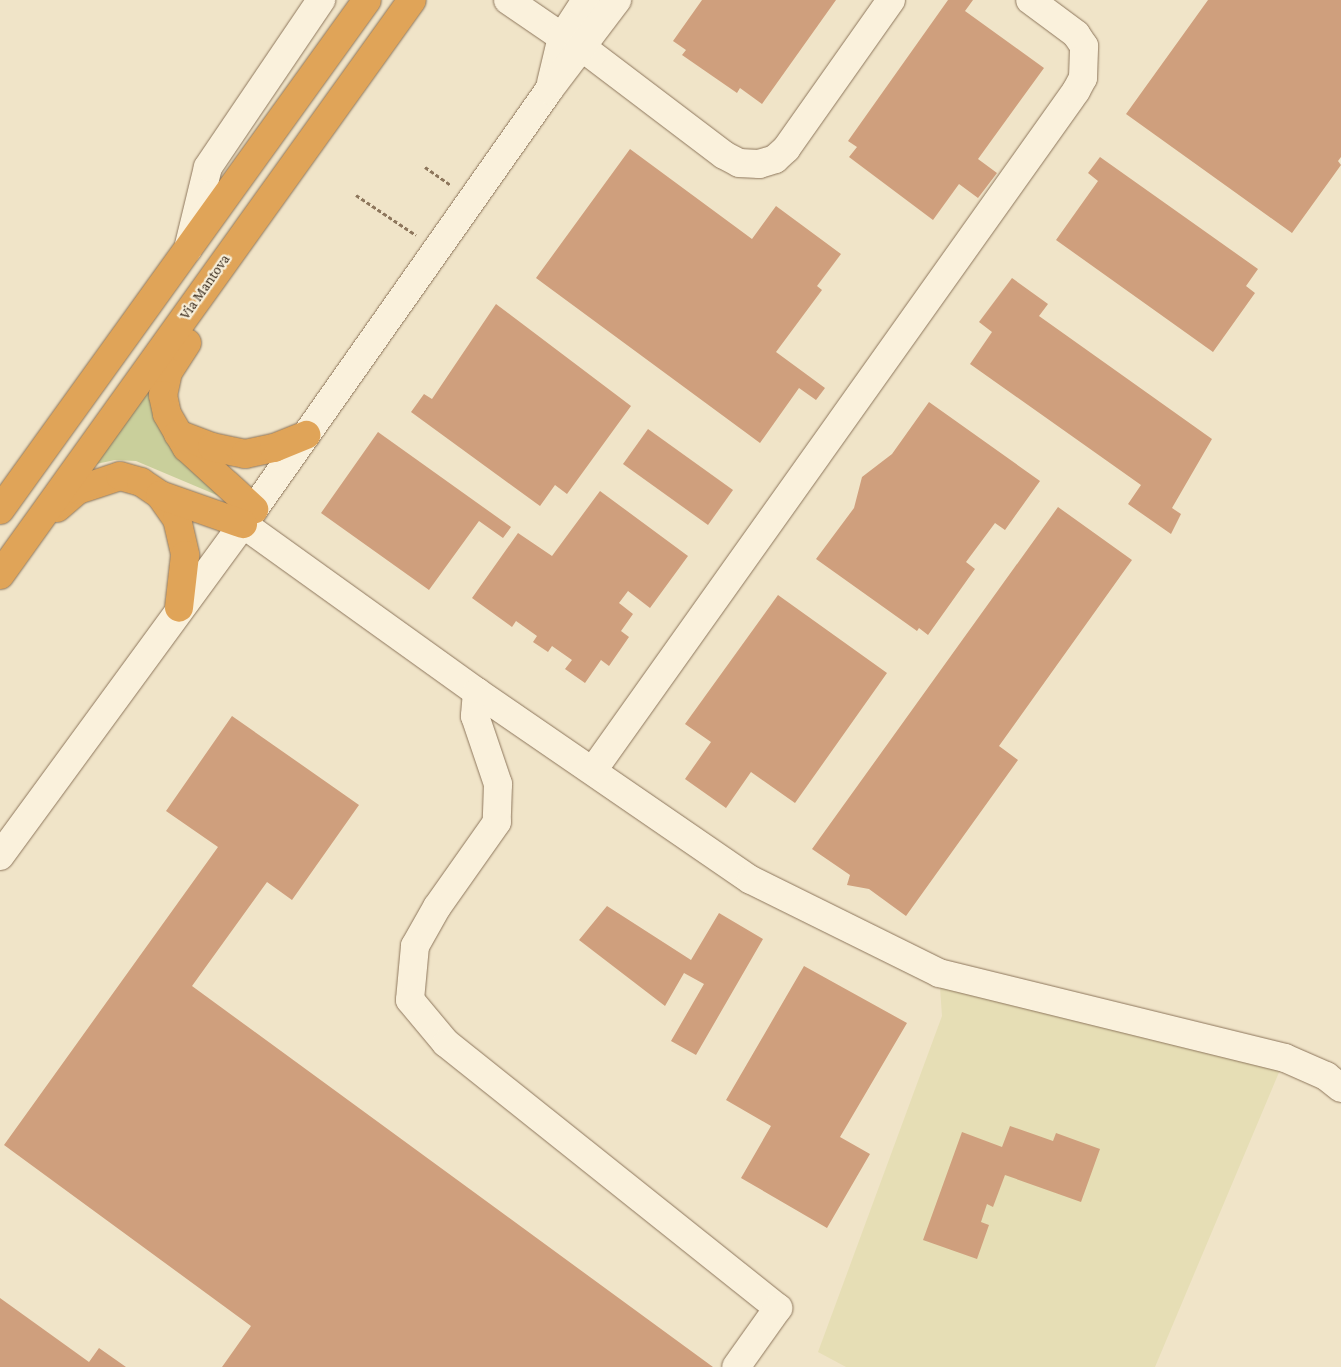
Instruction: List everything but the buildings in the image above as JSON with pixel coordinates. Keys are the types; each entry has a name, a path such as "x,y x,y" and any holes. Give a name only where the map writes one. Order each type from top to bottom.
{"highway":[{"path":"0,510 367,0"},
{"name":"Via Mantova","path":"0,575 224,261 353,87 412,0"},
{"path":"224,261 220,290 168,372 163,395 167,414 187,448 217,479 249,517"},
{"path":"178,434 212,447 244,454 274,448 307,435"},
{"path":"35,527 78,490 105,479 120,476 141,482 160,495 177,519 185,555 179,608"},
{"path":"160,495 249,517"}],"street":[{"path":"187,251 208,166 321,0"},
{"path":"508,0 573,42 724,155 739,163 759,164 775,159 786,149 891,0"},
{"path":"0,856 179,608 249,517 549,90 573,42 586,0"},
{"path":"573,42 617,0"},
{"path":"594,769 1076,91 1083,78 1084,46 1076,34 1030,0"},
{"path":"249,517 477,692 594,769 751,880 939,973 1284,1058 1326,1076 1341,1088"},
{"path":"477,692 476,716 498,784 497,822 437,907 415,946 410,1000 446,1043 778,1308 736,1367"}],"path":[{"path":"356,195 437,250"}],"shaded area":[{"path":"939,973 1285,1058 1155,1367 846,1367 818,1352 942,1016"}],"green space":[{"path":"151,388 217,489 219,496 136,461 115,460 96,464"}]}
